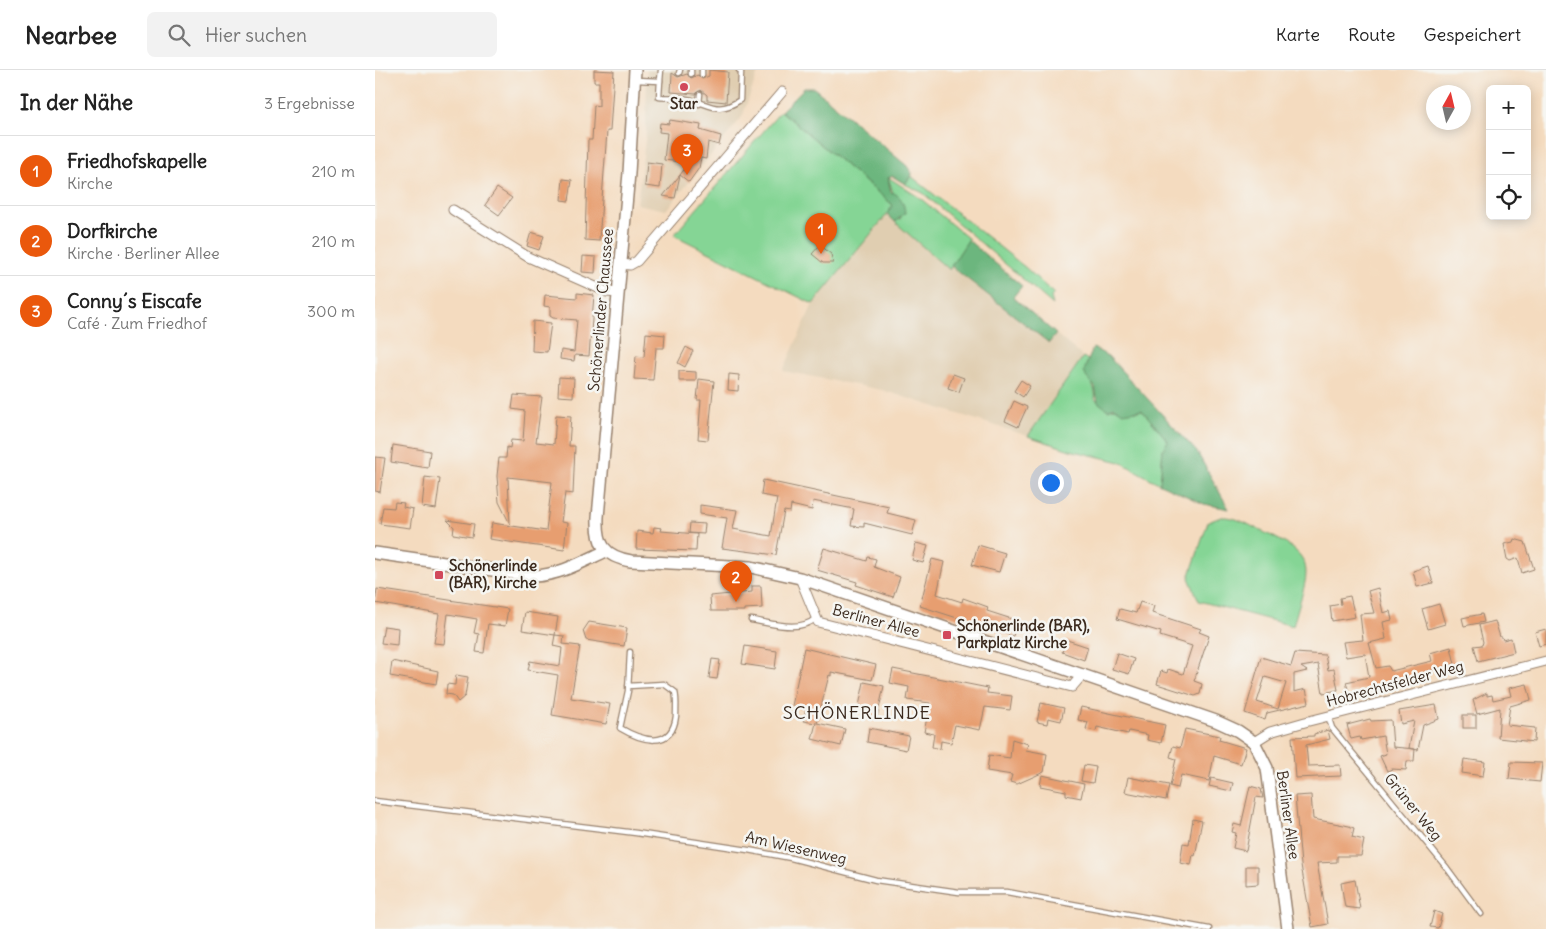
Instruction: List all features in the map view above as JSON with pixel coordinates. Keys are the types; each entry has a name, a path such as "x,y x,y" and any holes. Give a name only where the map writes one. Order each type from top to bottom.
{"main road":[{"name":"Schönerlinder Chaussee","path":"605,551 599,542 597,524 621,264 635,75"},
{"path":"375,553 534,576 548,575 567,569 605,551"},
{"name":"Berliner Allee","path":"605,551 613,556 631,561 751,567 800,578 1216,720 1238,731 1254,742 1263,756 1271,780 1288,929"}],"street":[{"path":"621,264 630,265 644,253 782,92"},
{"path":"453,210 528,258 607,292 618,293"},
{"name":"Berliner Allee","path":"800,578 818,622 1072,687 1083,674"},
{"name":"Hobrechtsfelder Weg","path":"1254,742 1270,732 1546,661"}],"lane":[{"path":"661,70 659,97 677,98 689,96 706,107 728,108 740,100 741,72 739,70"},
{"path":"635,75 660,81"},
{"path":"677,98 678,92"},
{"path":"699,104 700,94"},
{"path":"751,620 799,626 809,624 816,618"},
{"path":"628,686 664,684 675,692 675,721 668,735 661,740 637,738 620,728 628,686 629,652"},
{"name":"Grüner Weg","path":"1328,716 1332,728 1447,868 1481,914"},
{"name":"Am Wiesenweg","path":"375,802 636,833 748,850 791,858 877,880 959,892 1007,892 1209,929"}],"shaded area":[{"path":"647,70 759,70 742,117 666,210 637,204 646,133"},
{"path":"887,214 949,270 951,266 1049,342 1056,334 1083,357 1028,436 882,390 783,371 813,304"}],"green space":[{"path":"804,88 814,88 907,166 912,174 905,184 892,176 888,178 891,192 900,197 905,209 905,213 895,222 887,214 893,205 781,111"},
{"path":"781,111 894,206 813,304 674,235"},
{"path":"911,176 1026,268 1054,294 1051,297 1053,305 923,193 905,184"},
{"path":"888,177 920,198 969,239 949,270 895,222 901,218"},
{"path":"968,240 1022,286 1013,297 1056,334 1049,343 951,266"},
{"path":"1093,348 1108,356 1197,452 1229,509 1204,504 1160,484 1163,449 1168,441 1142,410 1123,413 1114,407 1108,410 1098,402 1095,387 1086,377 1084,371"},
{"path":"1083,357 1088,360 1086,371 1094,389 1095,399 1108,410 1117,408 1133,411 1142,410 1169,441 1163,449 1160,484 1120,462 1070,450 1028,436"},
{"path":"1221,517 1242,521 1294,549 1302,558 1306,578 1293,626 1199,601 1189,578 1208,522"}],"building":[{"path":"594,70 614,71 610,131 607,131 599,241 585,240 588,140 592,140 594,105 599,106 599,82 594,82"},
{"path":"709,70 728,72 726,102 707,100 707,95 701,90 696,94 671,92 672,73 678,77 687,74 691,78 698,75 702,79 709,76"},
{"path":"670,120 701,125 700,130 721,136 719,145 708,142 706,159 701,158 699,168 689,182 680,175 689,163 664,160 667,133 659,132 660,123 669,124"},
{"path":"647,162 662,164 660,188 645,186"},
{"path":"680,175 675,198 663,196"},
{"path":"563,179 572,180 569,201 561,200"},
{"path":"497,188 512,198 499,215 485,205"},
{"path":"531,232 544,236 539,250 527,246"},
{"path":"820,245 831,254 833,263 823,263 812,254"},
{"path":"583,256 596,257 595,273 582,272"},
{"path":"577,293 594,295 589,356 575,355 574,361 560,359 561,350 574,352 577,320 553,318 550,316 550,307 544,306 545,295 577,298"},
{"path":"533,321 551,323 547,352 532,351"},
{"path":"646,333 665,335 664,348 656,348 653,380 634,379 636,356 644,357"},
{"path":"686,347 693,351 685,367 678,363"},
{"path":"679,371 696,372 696,381 679,381"},
{"path":"729,374 739,375 738,391 728,390"},
{"path":"953,374 964,378 959,392 948,388"},
{"path":"559,377 574,378 573,397 558,396"},
{"path":"699,379 714,381 708,440 698,439 701,400 697,400"},
{"path":"1021,380 1030,386 1023,397 1014,391"},
{"path":"514,395 542,397 536,442 554,444 556,415 571,416 569,446 575,446 573,494 565,493 561,522 567,523 564,550 489,539 492,523 546,531 552,482 508,477 510,524 499,502 497,476 499,458 506,458 507,447 510,448 511,440 523,441 525,411 512,409"},
{"path":"1014,401 1027,407 1018,427 1005,421"},
{"path":"393,445 430,451 428,468 391,462"},
{"path":"375,457 385,458 380,492 375,491"},
{"path":"425,477 440,479 436,509 422,507"},
{"path":"763,480 889,507 887,513 916,520 912,535 864,523 864,527 851,526 854,509 813,501 812,510 791,505 790,512 784,511 776,555 722,548 727,518 700,514 700,505 737,510 733,529 771,536 777,498 761,495"},
{"path":"395,502 404,503 403,507 413,509 410,528 380,524 383,507 394,508"},
{"path":"447,520 474,524 472,537 453,534 454,527"},
{"path":"690,523 705,524 704,534 689,533"},
{"path":"654,527 662,528 661,531 697,534 696,551 636,549 637,531 653,533"},
{"path":"1514,539 1525,542 1534,569 1522,573 1518,558 1510,561 1507,559 1504,544 1513,542"},
{"path":"916,543 928,546 923,563 912,560"},
{"path":"978,545 1005,553 999,572 972,565"},
{"path":"824,548 867,561 868,557 876,559 874,567 900,577 893,597 856,585 857,582 817,570"},
{"path":"932,559 944,562 937,594 962,602 963,598 988,607 987,611 1018,621 1013,636 920,606"},
{"path":"1428,566 1433,583 1417,587 1413,571"},
{"path":"752,586 761,586 762,608 744,609 744,611 711,611 710,596 752,592"},
{"path":"1378,588 1383,613 1390,611 1392,620 1383,622 1386,639 1369,643 1376,668 1388,666 1391,671 1432,661 1430,653 1451,647 1455,664 1422,673 1422,676 1392,683 1390,687 1384,685 1349,693 1346,682 1369,677 1365,654 1346,657 1343,642 1363,640 1360,614 1374,613 1368,591"},
{"path":"377,589 508,609 505,626 488,624 484,653 476,652 479,634 474,633 477,619 448,614 444,644 434,643 439,614 375,603"},
{"path":"1350,596 1355,617 1332,621 1330,606 1341,604 1340,598"},
{"path":"1140,602 1154,606 1152,613 1201,629 1199,632 1209,636 1194,681 1202,684 1200,694 1195,696 1157,684 1161,671 1167,673 1168,669 1183,674 1192,646 1160,636 1161,632 1117,619 1120,609 1136,613"},
{"path":"1439,604 1445,624 1428,629 1422,609"},
{"path":"525,612 558,617 555,635 522,630"},
{"path":"1482,614 1484,622 1464,626 1462,618"},
{"path":"1495,621 1500,637 1503,640 1511,638 1514,652 1478,661 1474,646 1482,645 1483,642 1479,625"},
{"path":"589,622 627,628 624,646 586,640 583,631"},
{"path":"384,626 398,628 397,645 381,643"},
{"path":"1546,629 1546,644 1539,646 1535,632"},
{"path":"555,635 564,636 563,644 580,646 571,698 610,704 606,724 552,715 558,675 528,670 530,661 560,666 562,648 553,646"},
{"path":"1067,640 1088,647 1084,660 1062,652"},
{"path":"745,646 777,651 775,669 742,664"},
{"path":"804,648 876,665 872,680 831,672 831,676 829,675 817,723 845,729 841,746 812,739 816,723 803,721 806,709 792,706"},
{"path":"1117,653 1134,659 1129,674 1112,669"},
{"path":"1295,653 1325,655 1328,670 1334,669 1338,690 1323,693 1318,664 1301,667 1307,671 1294,674 1294,692 1306,689 1309,703 1267,713 1265,720 1245,713 1261,657 1291,666","holes":["1265,677 1286,683 1278,709 1257,702"]},
{"path":"712,659 720,660 717,679 709,678"},
{"path":"392,661 438,671 436,684 390,676"},
{"path":"893,669 988,688 987,693 1012,696 1010,710 985,707 980,730 955,725 951,743 941,741 940,749 932,747 934,734 924,732 930,703 907,700 909,687 890,683"},
{"path":"456,675 468,677 465,696 458,702 453,695 446,694 447,684 455,685"},
{"path":"864,682 884,686 877,718 865,715 866,708 859,706"},
{"path":"1527,684 1531,700 1510,706 1507,725 1535,728 1534,742 1498,738 1500,708 1477,714 1473,700 1487,693 1487,696 1492,695 1493,700 1511,696 1509,688"},
{"path":"1041,703 1064,708 1061,721 1048,718 1047,724 1037,722"},
{"path":"1436,705 1439,719 1423,725 1418,750 1409,748 1414,721 1401,724 1399,711"},
{"path":"1081,707 1165,725 1161,743 1147,740 1148,735 1129,731 1128,734 1097,727 1096,731 1086,729 1088,722 1078,720"},
{"path":"1463,715 1476,715 1476,728 1463,728"},
{"path":"1370,719 1371,721 1391,720 1393,747 1415,749 1414,761 1407,761 1406,770 1392,769 1387,771 1380,756 1386,754 1383,736 1361,740 1360,737 1351,739 1347,725"},
{"path":"869,728 909,736 906,750 867,742"},
{"path":"1185,729 1220,736 1219,740 1246,748 1241,764 1214,756 1209,781 1181,775 1178,788 1170,786 1176,759 1170,757 1173,746 1180,748"},
{"path":"1328,730 1330,739 1306,745 1308,766 1340,765 1341,776 1295,778 1292,737 1314,736 1314,734"},
{"path":"1012,739 1028,744 1026,750 1047,754 1044,772 1017,784 1010,782 1012,775 987,771 989,755 1010,758"},
{"path":"1464,759 1485,762 1483,776 1462,773"},
{"path":"1511,762 1542,763 1540,782 1509,779"},
{"path":"1084,765 1096,767 1093,783 1081,781"},
{"path":"1042,775 1084,784 1081,798 1066,795 1066,791 1040,786"},
{"path":"1128,777 1169,785 1166,800 1125,792"},
{"path":"1211,778 1233,783 1231,791 1209,786"},
{"path":"1250,786 1261,789 1263,798 1256,797 1246,851 1233,848 1236,833 1232,832 1234,824 1241,826"},
{"path":"1311,795 1313,819 1354,828 1352,837 1364,840 1361,856 1337,856 1337,862 1317,863 1328,924 1312,927 1301,865 1295,796"},
{"path":"1193,819 1202,821 1195,856 1193,855 1191,865 1180,863 1183,843 1189,844"},
{"path":"1246,866 1258,866 1258,884 1246,885"},
{"path":"1355,880 1360,909 1345,907 1341,883"},
{"path":"1434,911 1442,914 1438,928 1430,927"}],"place":[{"name":"Star","path":"684,87"},
{"name":"Conny´s Eiscafe","path":"687,175"},
{"name":"Friedhofskapelle","path":"821,254"},
{"name":"Schönerlinde (BAR), Kirche","path":"439,575"},
{"name":"Dorfkirche","path":"736,602"},
{"name":"Schönerlinde (BAR), Parkplatz Kirche","path":"947,635"}],"district":[{"name":"SCHÖNERLINDE","path":"857,713"}]}
